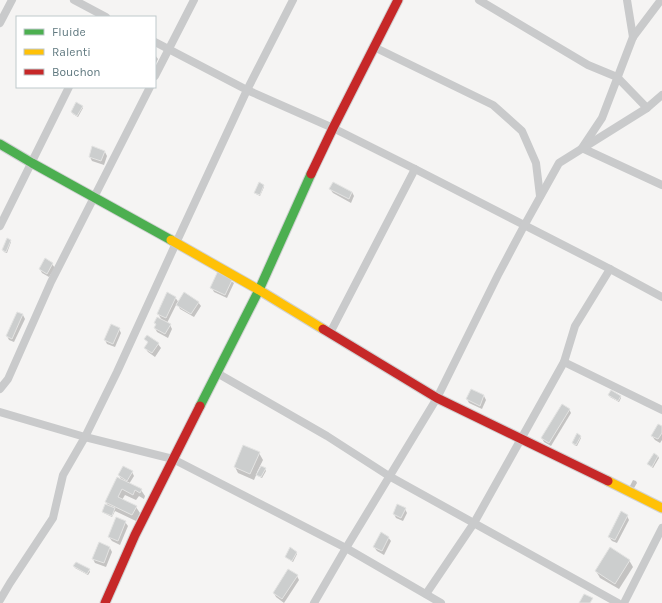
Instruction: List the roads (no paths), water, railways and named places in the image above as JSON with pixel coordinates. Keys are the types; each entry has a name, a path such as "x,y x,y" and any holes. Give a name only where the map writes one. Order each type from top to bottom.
{"street":[{"path":"0,23 12,0"},
{"path":"74,0 101,16"},
{"path":"156,74 194,0"},
{"path":"0,600 53,518 63,475 85,437 118,372 176,243 248,90 293,0"},
{"path":"105,603 135,535 259,290 333,128 398,0"},
{"path":"480,0 588,65 618,77 647,108"},
{"path":"627,0 633,37"},
{"path":"582,148 602,118 633,37 661,0"},
{"path":"156,42 248,90 333,128 415,169 662,297"},
{"path":"374,46 493,105 522,131 536,163 540,196"},
{"path":"0,226 69,88"},
{"path":"0,389 8,379 51,282 149,88"},
{"path":"314,603 436,398 524,226 559,163 647,108 662,95"},
{"path":"0,144 259,290 436,398 662,508"},
{"path":"582,148 662,186"},
{"path":"330,333 415,169"},
{"path":"426,594 474,523 564,362 575,326 610,269"},
{"path":"564,362 662,410"},
{"path":"217,374 327,436 389,476 618,603"},
{"path":"0,412 85,437 173,459 346,548 441,603"},
{"path":"624,603 662,528"}]}
